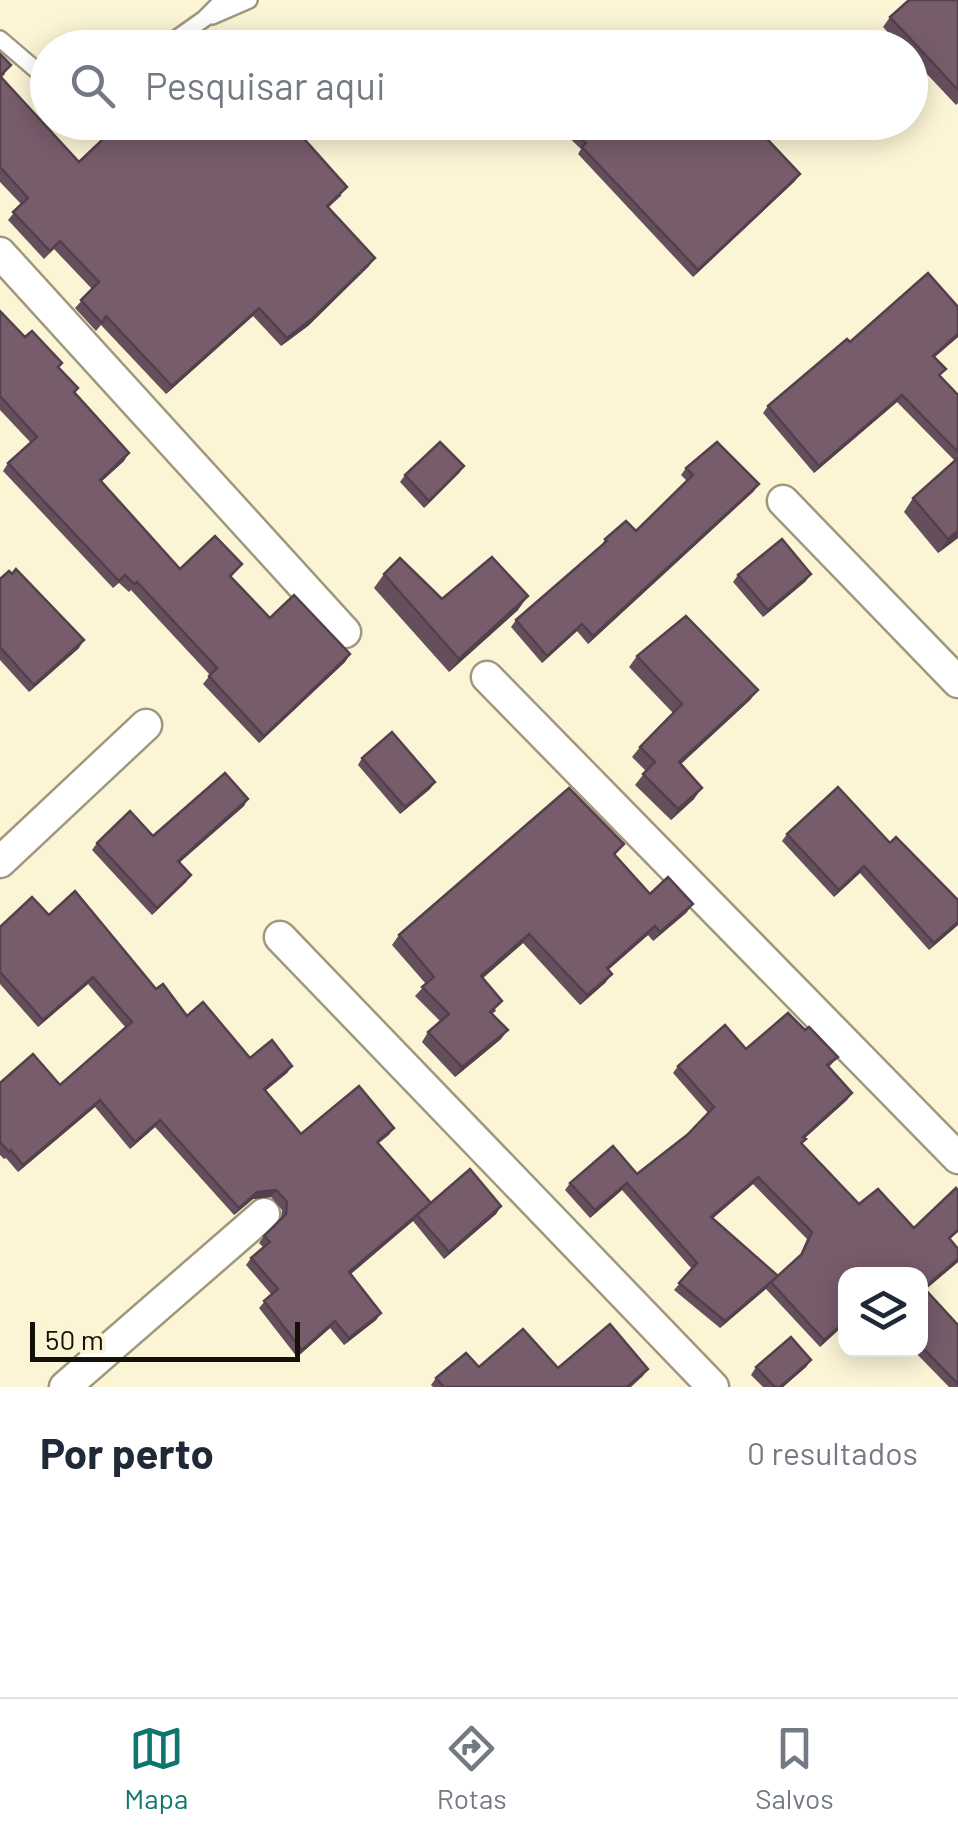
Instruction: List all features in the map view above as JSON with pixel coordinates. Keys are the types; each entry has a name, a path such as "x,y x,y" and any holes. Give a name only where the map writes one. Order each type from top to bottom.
{"street":[{"path":"0,253 345,632"},
{"path":"783,501 958,682"},
{"path":"487,677 958,1158"},
{"path":"0,862 146,725"},
{"path":"280,937 713,1387"},
{"path":"66,1387 264,1214"}],"lane":[{"path":"188,30 222,0"},
{"path":"204,19 250,0"},
{"path":"0,39 30,65"}],"building":[{"path":"909,0 958,0 958,90 928,58 928,30 902,30 890,17"},
{"path":"0,54 11,65 0,76"},
{"path":"0,76 30,109 30,140 59,140 79,162 102,140 305,140 347,187 327,206 375,258 287,338 259,308 172,386 106,316 102,323 81,300 99,282 60,241 50,251 13,212 28,198 0,167"},
{"path":"583,140 768,140 800,174 698,270 582,147 586,143"},
{"path":"928,273 958,307 958,334 933,356 946,369 939,375 958,395 958,452 902,395 819,466 768,406 847,339 850,342"},
{"path":"0,311 25,337 32,331 62,363 58,367 78,388 74,392 129,453 100,480 180,569 215,536 242,564 230,576 270,618 294,595 350,654 264,736 209,676 217,668 137,582 134,584 125,575 119,581 8,463 37,437 0,396"},
{"path":"440,442 464,466 429,501 405,475"},
{"path":"717,442 759,484 593,636 582,624 547,656 516,620 626,521 636,531 693,475 686,468"},
{"path":"958,458 958,531 948,539 913,498"},
{"path":"782,539 811,574 768,610 738,575"},
{"path":"492,557 528,596 459,659 384,574 400,558 442,599"},
{"path":"16,569 84,640 34,685 0,647 0,579"},
{"path":"686,616 758,690 679,762 702,788 678,809 643,774 655,762 640,747 682,704 637,656"},
{"path":"392,732 435,782 405,807 362,758"},
{"path":"225,773 248,799 178,861 191,875 157,908 97,843 130,811 153,836"},
{"path":"838,787 890,843 896,837 958,900 958,922 934,943 864,866 839,890 787,834"},
{"path":"569,788 624,844 614,854 650,894 668,877 693,904 660,932 655,926 607,968 612,974 587,995 529,934 481,976 502,1001 490,1012 508,1030 462,1067 428,1032 449,1014 422,987 434,977 399,935"},
{"path":"75,891 156,989 163,984 187,1016 203,1002 250,1058 272,1040 292,1066 264,1089 301,1134 359,1086 394,1128 377,1142 431,1203 349,1272 381,1313 349,1338 335,1321 302,1350 264,1301 278,1289 251,1258 270,1242 264,1236 286,1214 287,1202 276,1190 257,1192 239,1208 160,1120 135,1142 100,1100 23,1165 0,1142 0,1083 33,1054 60,1085 132,1022 93,977 43,1020 0,972 0,927 32,897 49,915"},
{"path":"788,1013 805,1030 809,1027 838,1057 827,1065 852,1093 801,1143 859,1204 878,1189 914,1228 956,1188 958,1230 949,1238 958,1249 958,1259 928,1285 928,1267 838,1267 838,1328 824,1340 771,1282 725,1321 679,1283 697,1263 627,1183 595,1210 570,1183 613,1146 637,1174 687,1135 714,1107 678,1066 725,1025 746,1049","holes":["758,1177 812,1232 802,1254 778,1276 711,1217"]},
{"path":"470,1169 501,1206 449,1252 417,1215"},
{"path":"928,1292 958,1325 958,1384 928,1353"},
{"path":"610,1324 648,1369 627,1387 444,1387 436,1378 466,1353 479,1367 523,1329 558,1368"},
{"path":"791,1337 811,1360 775,1387 756,1367"}]}
